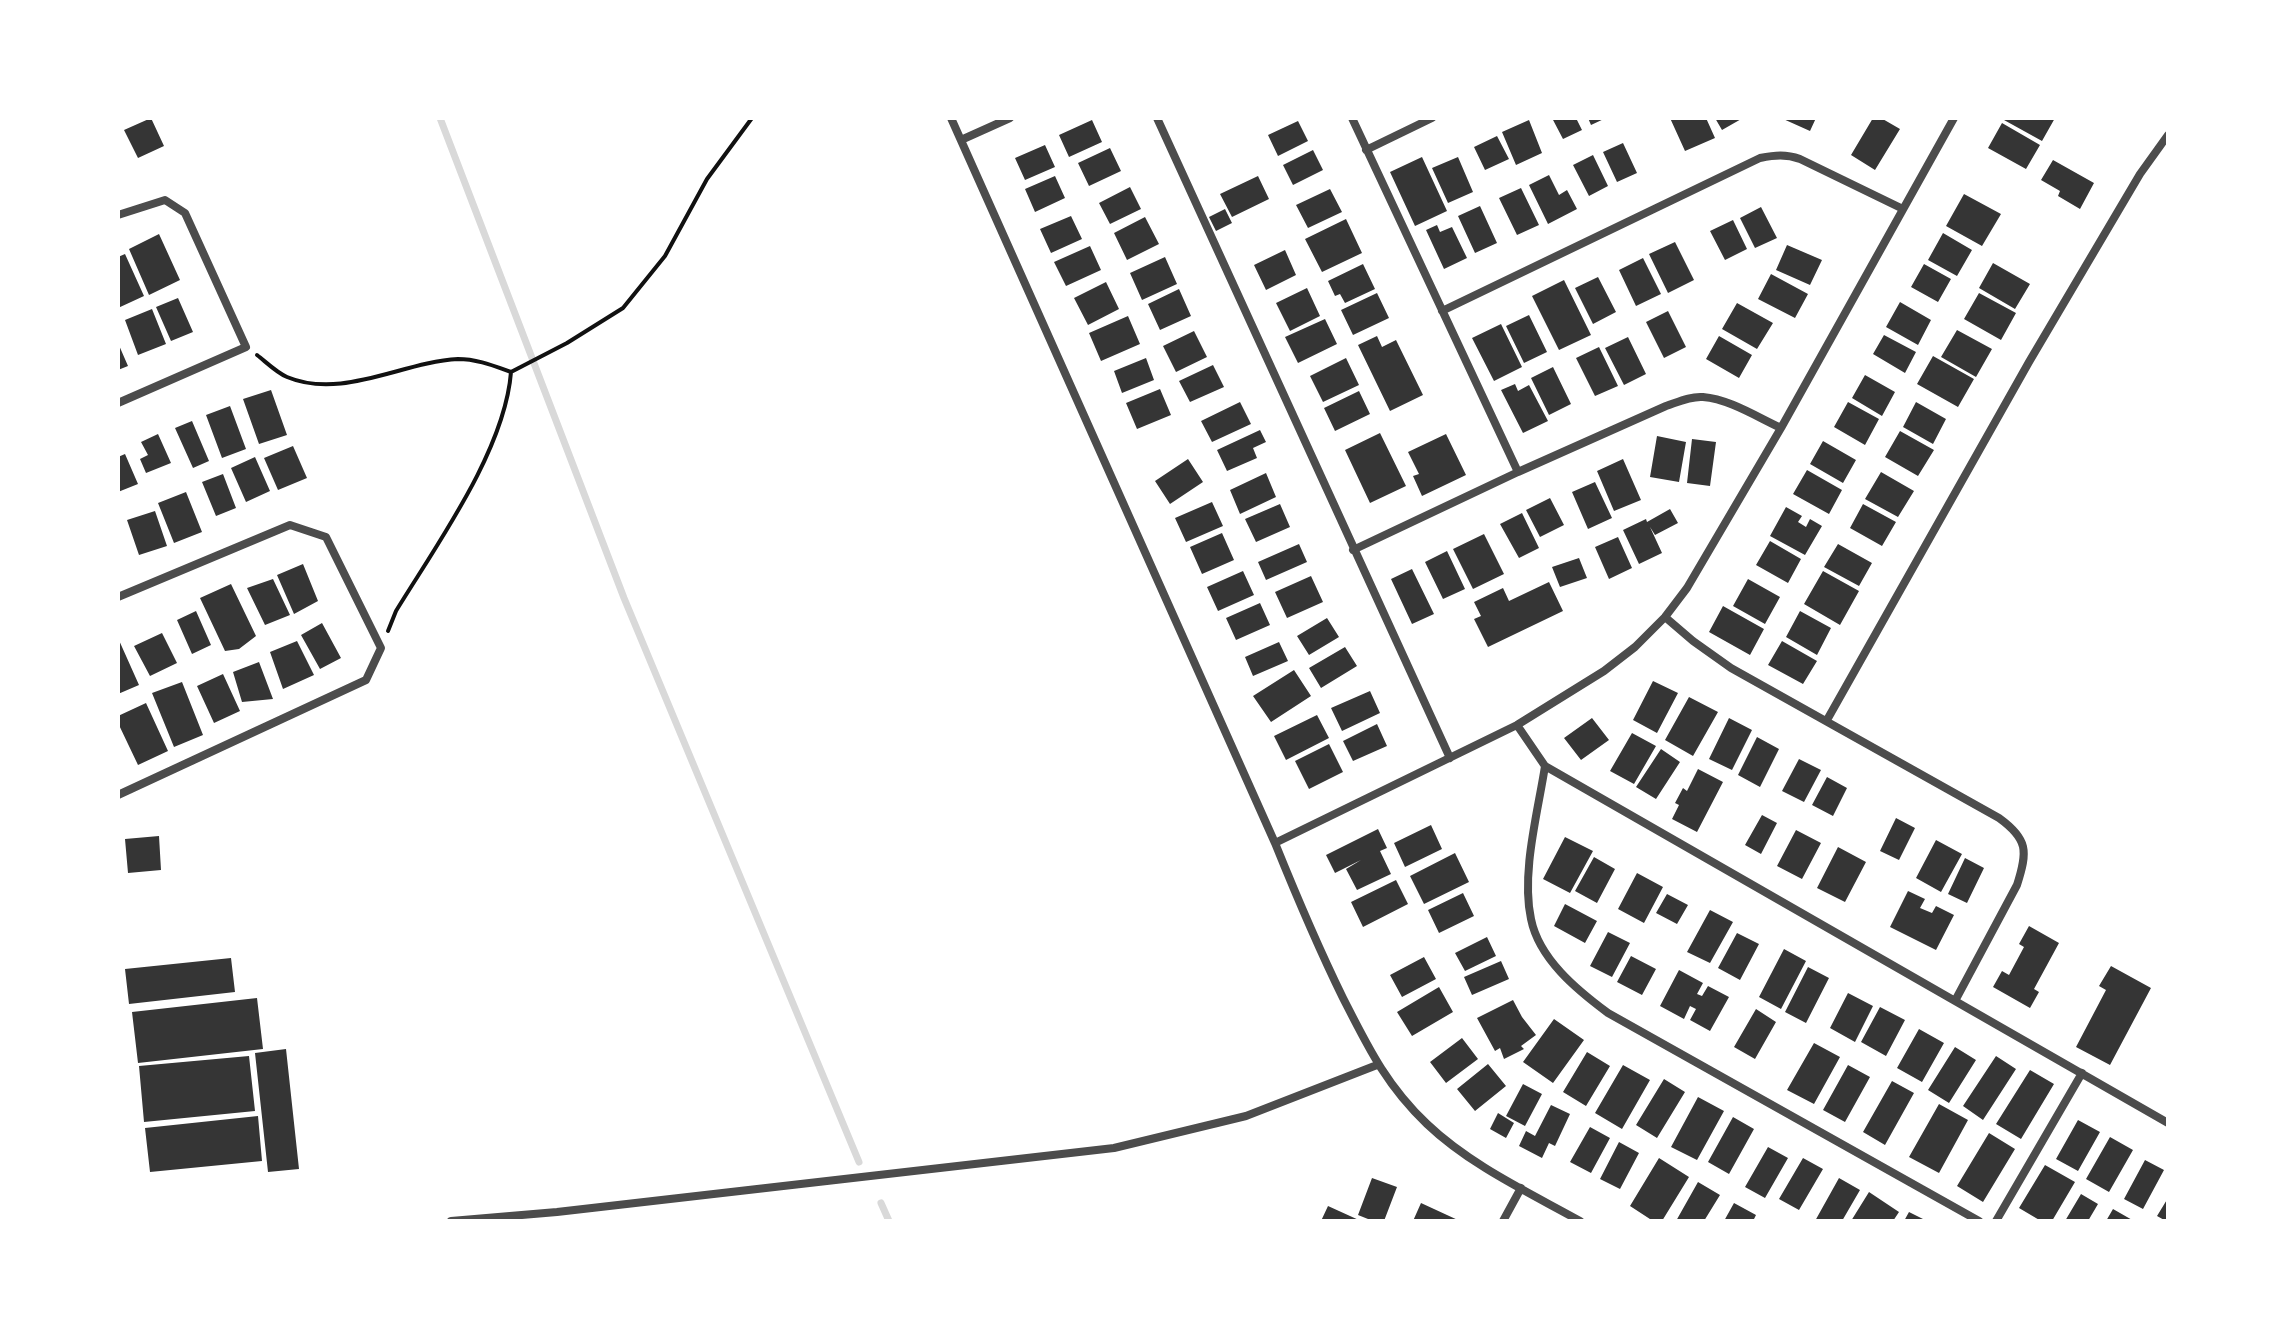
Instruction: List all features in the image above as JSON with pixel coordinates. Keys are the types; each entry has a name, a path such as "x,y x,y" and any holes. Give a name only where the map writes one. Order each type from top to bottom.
{"street":[{"path":"951,118 1275,843 1317,944 1377,1065 1404,1101 1460,1150 1580,1221"},
{"path":"961,140 1010,118"},
{"path":"1157,118 1450,758"},
{"path":"1352,118 1518,472"},
{"path":"1366,150 1432,118"},
{"path":"1275,843 1517,725 1604,671 1635,647 1665,617 1687,588 1781,428 1954,118"},
{"path":"1827,720 2029,362 2134,183 2168,135"},
{"path":"1442,311 1760,158 1787,155 1800,159 1903,209"},
{"path":"118,215 165,200 185,213 246,347 118,403"},
{"path":"1353,550 1518,472 1687,399 1703,397 1722,401 1781,428"},
{"path":"118,597 290,525 326,537 381,648 366,680 118,795"},
{"path":"1665,617 1713,657 1999,818 2019,833 2023,858 2017,885 1956,999"},
{"path":"1517,725 1545,766 2168,1123"},
{"path":"1545,766 1529,869 1528,897 1531,922 1541,946 1562,973 1608,1013 1979,1221"},
{"path":"451,1221 558,1216 1114,1148 1246,1116 1377,1065"},
{"path":"1996,1221 2082,1073"},
{"path":"1503,1221 1521,1188"}],"path":[{"path":"246,347 285,377 312,384 352,381 455,359 475,360 511,372 567,343 623,308 665,256 707,179 752,118"},
{"path":"381,648 396,611 474,481 510,395 511,372"}],"building":[{"path":"151,118 164,146 138,158 124,130"},
{"path":"1552,118 1576,118 1582,130 1563,139"},
{"path":"1588,118 1606,118 1591,125"},
{"path":"1670,118 1706,118 1715,138 1685,151"},
{"path":"1715,118 1743,118 1722,130"},
{"path":"1781,118 1816,118 1810,131"},
{"path":"1873,118 1881,118 1900,129 1875,170 1851,155"},
{"path":"2055,118 2042,141 2004,120"},
{"path":"1092,120 1102,142 1069,157 1059,135"},
{"path":"1529,120 1542,153 1516,165 1502,132"},
{"path":"1298,121 1308,141 1278,156 1268,135"},
{"path":"2002,123 2040,145 2026,169 1988,148"},
{"path":"1497,136 1509,159 1485,170 1474,147"},
{"path":"1623,143 1637,173 1617,182 1603,152"},
{"path":"1045,145 1055,167 1025,180 1015,158"},
{"path":"1110,148 1121,171 1089,186 1078,163"},
{"path":"1313,150 1323,170 1293,185 1283,165"},
{"path":"1593,155 1608,186 1589,196 1573,165"},
{"path":"1422,157 1447,211 1415,226 1390,172"},
{"path":"1458,157 1473,192 1448,203 1432,168"},
{"path":"2053,160 2094,183 2080,209 2058,196 2060,191 2041,180"},
{"path":"1549,175 1559,195 1567,190 1577,209 1548,224 1529,185"},
{"path":"1055,176 1065,198 1035,212 1025,189"},
{"path":"1258,176 1269,199 1232,217 1220,194"},
{"path":"1130,187 1141,209 1110,224 1099,203"},
{"path":"1521,188 1539,225 1517,235 1499,198"},
{"path":"1330,189 1342,212 1308,228 1296,205"},
{"path":"1964,194 2001,214 1982,246 1946,226"},
{"path":"1480,206 1497,243 1475,253 1458,216"},
{"path":"1761,207 1777,238 1755,248 1740,218"},
{"path":"1225,209 1232,223 1216,231 1209,217"},
{"path":"1071,216 1082,239 1051,253 1040,229"},
{"path":"1145,217 1159,244 1127,260 1114,233"},
{"path":"1346,219 1362,253 1322,272 1305,239"},
{"path":"1733,220 1747,249 1725,260 1710,231"},
{"path":"1437,225 1440,232 1452,227 1467,258 1444,269 1426,230"},
{"path":"1943,233 1972,250 1957,276 1928,260"},
{"path":"159,234 180,280 149,295 129,249"},
{"path":"1675,242 1694,280 1668,293 1649,254"},
{"path":"1787,245 1822,260 1810,285 1776,270"},
{"path":"1090,246 1101,270 1066,286 1054,262"},
{"path":"1285,250 1296,275 1266,290 1254,265"},
{"path":"125,254 144,296 118,308 118,257"},
{"path":"1165,257 1177,284 1142,300 1130,273"},
{"path":"1643,258 1661,294 1636,306 1619,270"},
{"path":"1993,263 2030,284 2015,309 1979,288"},
{"path":"1363,264 1375,289 1345,303 1340,294 1335,296 1328,281"},
{"path":"1924,264 1951,279 1938,302 1911,287"},
{"path":"1771,274 1808,294 1795,318 1758,299"},
{"path":"1598,277 1616,312 1593,324 1575,288"},
{"path":"1564,280 1591,335 1559,350 1532,296"},
{"path":"1106,282 1119,309 1088,325 1074,298"},
{"path":"1307,288 1320,316 1290,331 1276,303"},
{"path":"1179,289 1191,316 1160,330 1148,304"},
{"path":"1377,293 1389,318 1353,335 1341,310"},
{"path":"1979,293 2016,313 2001,340 1964,319"},
{"path":"178,298 193,332 171,341 156,307"},
{"path":"1900,302 1931,320 1918,345 1886,327"},
{"path":"1737,303 1773,323 1757,349 1722,329"},
{"path":"152,309 166,344 138,355 125,320"},
{"path":"1668,311 1686,347 1664,358 1646,322"},
{"path":"1529,315 1547,352 1524,363 1506,326"},
{"path":"1128,316 1140,344 1101,361 1089,333"},
{"path":"1325,319 1337,344 1298,363 1285,337"},
{"path":"1501,324 1522,367 1494,381 1472,338"},
{"path":"1957,330 1992,349 1976,377 1941,357"},
{"path":"1194,331 1207,357 1176,372 1163,346"},
{"path":"1884,335 1916,352 1905,373 1873,354"},
{"path":"1377,336 1382,347 1396,340 1423,395 1390,411 1358,345"},
{"path":"1719,336 1752,355 1739,378 1706,359"},
{"path":"1628,337 1646,374 1624,385 1605,348"},
{"path":"118,343 128,366 118,370"},
{"path":"1599,347 1618,386 1595,396 1576,358"},
{"path":"1933,356 1974,379 1958,407 1917,384"},
{"path":"1146,358 1154,380 1122,393 1114,371"},
{"path":"1346,358 1359,385 1323,402 1310,376"},
{"path":"1213,365 1224,387 1190,402 1179,381"},
{"path":"1553,367 1571,404 1549,415 1531,378"},
{"path":"1865,375 1895,392 1882,416 1852,398"},
{"path":"1515,384 1518,391 1529,385 1548,421 1523,433 1501,390"},
{"path":"1160,389 1171,415 1137,429 1126,403"},
{"path":"271,390 287,435 259,444 243,399"},
{"path":"1359,391 1370,414 1335,431 1324,408"},
{"path":"1240,402 1251,424 1212,442 1201,421"},
{"path":"1848,402 1879,419 1865,445 1834,427"},
{"path":"1916,402 1946,419 1933,444 1903,427"},
{"path":"230,406 246,449 222,458 206,415"},
{"path":"192,421 209,461 193,468 175,428"},
{"path":"1260,430 1266,442 1253,448 1257,458 1227,471 1217,450"},
{"path":"1900,431 1934,450 1918,476 1885,457"},
{"path":"1380,433 1406,486 1370,503 1345,450"},
{"path":"158,434 171,463 146,473 140,459 148,455 141,442"},
{"path":"1446,434 1466,475 1422,496 1413,476 1419,474 1408,452"},
{"path":"1657,436 1686,442 1679,482 1650,477"},
{"path":"1692,439 1716,442 1710,486 1687,483"},
{"path":"1823,441 1856,460 1843,483 1810,464"},
{"path":"293,446 307,478 278,490 264,458"},
{"path":"125,454 138,484 118,492 118,457"},
{"path":"255,457 270,491 246,502 231,468"},
{"path":"1188,459 1203,482 1170,504 1155,481"},
{"path":"1623,459 1641,500 1614,511 1597,471"},
{"path":"1807,470 1842,490 1829,514 1793,494"},
{"path":"1881,472 1914,491 1898,517 1865,499"},
{"path":"1266,473 1276,497 1240,514 1230,490"},
{"path":"223,474 236,508 216,516 202,482"},
{"path":"1595,482 1612,518 1588,529 1572,492"},
{"path":"186,492 202,532 174,543 158,503"},
{"path":"1550,498 1564,525 1540,537 1526,510"},
{"path":"1212,502 1223,526 1186,542 1175,518"},
{"path":"1280,504 1290,527 1256,542 1245,519"},
{"path":"1863,504 1896,522 1882,546 1850,528"},
{"path":"1786,507 1802,516 1798,522 1806,527 1810,519 1822,526 1805,555 1770,536"},
{"path":"1670,509 1678,523 1655,535 1650,527 1662,553 1639,564 1623,530 1646,519 1647,522"},
{"path":"155,511 167,546 139,555 127,520"},
{"path":"1522,513 1539,548 1519,558 1500,524"},
{"path":"1222,533 1234,560 1202,574 1190,547"},
{"path":"1484,534 1504,574 1473,589 1453,549"},
{"path":"1618,537 1632,568 1609,579 1595,547"},
{"path":"1770,541 1801,559 1788,583 1756,565"},
{"path":"1299,544 1307,562 1266,580 1258,562"},
{"path":"1838,544 1872,563 1859,586 1824,567"},
{"path":"1447,551 1465,589 1443,599 1425,562"},
{"path":"1579,558 1587,578 1560,587 1552,567"},
{"path":"303,564 318,601 294,614 277,575"},
{"path":"1412,569 1434,614 1412,624 1391,579"},
{"path":"1243,571 1254,595 1218,611 1207,587"},
{"path":"1823,571 1859,591 1840,625 1804,604"},
{"path":"1311,576 1323,602 1287,618 1275,592"},
{"path":"273,579 290,615 265,625 247,588"},
{"path":"1748,579 1780,597 1765,624 1733,606"},
{"path":"1549,582 1563,611 1488,647 1474,619 1481,616 1474,602 1503,588 1509,601"},
{"path":"231,584 256,636 239,649 225,651 200,598"},
{"path":"1260,603 1270,625 1236,640 1226,618"},
{"path":"1723,606 1764,629 1750,655 1709,632"},
{"path":"196,611 211,645 192,654 177,620"},
{"path":"1800,611 1831,628 1817,655 1786,637"},
{"path":"1327,618 1339,637 1309,655 1297,636"},
{"path":"322,623 341,658 320,669 301,635"},
{"path":"162,633 177,663 150,676 134,646"},
{"path":"118,638 139,685 118,694"},
{"path":"297,641 314,675 283,689 270,652"},
{"path":"1782,641 1817,661 1803,684 1768,665"},
{"path":"1279,642 1288,661 1253,676 1245,657"},
{"path":"1345,647 1357,666 1321,688 1309,668"},
{"path":"259,662 273,699 242,702 233,672"},
{"path":"1294,670 1311,696 1271,722 1253,696"},
{"path":"223,674 240,711 214,723 197,686"},
{"path":"1653,681 1678,693 1657,733 1633,720"},
{"path":"182,682 203,735 174,747 152,693"},
{"path":"1370,691 1380,713 1342,731 1331,708"},
{"path":"1689,697 1718,712 1693,756 1665,740"},
{"path":"146,703 168,751 138,765 118,723 118,716"},
{"path":"1317,715 1329,738 1286,760 1274,736"},
{"path":"1592,718 1609,740 1581,760 1564,738"},
{"path":"1729,718 1752,730 1732,770 1709,759"},
{"path":"1377,724 1387,746 1353,761 1343,741"},
{"path":"1632,733 1656,746 1634,784 1610,771"},
{"path":"1757,737 1779,749 1760,787 1738,775"},
{"path":"1329,744 1343,772 1309,789 1295,761"},
{"path":"1661,749 1680,762 1656,799 1636,787"},
{"path":"1799,759 1821,770 1804,802 1782,791"},
{"path":"1698,769 1723,782 1697,832 1672,819 1679,805 1675,803 1683,788 1687,791"},
{"path":"1827,777 1847,788 1833,816 1812,805"},
{"path":"1762,815 1777,823 1761,854 1745,845"},
{"path":"1896,818 1915,828 1899,860 1880,851"},
{"path":"1431,825 1442,849 1405,867 1394,843"},
{"path":"1378,829 1387,848 1380,851 1391,874 1357,890 1346,869 1361,860 1335,873 1326,855"},
{"path":"1796,830 1821,843 1802,879 1777,866"},
{"path":"159,836 161,870 128,873 125,839"},
{"path":"1565,837 1593,851 1570,893 1543,879"},
{"path":"1936,840 1962,854 1941,892 1916,878"},
{"path":"1838,847 1866,862 1845,902 1817,888"},
{"path":"1455,853 1469,882 1424,904 1410,876"},
{"path":"1594,857 1615,869 1597,903 1575,891"},
{"path":"1965,858 1984,868 1967,903 1948,894"},
{"path":"1637,873 1663,887 1644,923 1618,909"},
{"path":"1396,880 1408,904 1363,927 1351,902"},
{"path":"1908,891 1925,899 1920,908 1932,913 1936,906 1954,915 1936,950 1890,927"},
{"path":"1463,893 1474,916 1439,933 1428,910"},
{"path":"1667,894 1688,905 1677,924 1656,913"},
{"path":"1565,904 1597,921 1585,943 1554,926"},
{"path":"1710,910 1733,922 1710,963 1687,952"},
{"path":"2029,926 2059,943 2034,989 2039,992 2030,1008 1993,987 2002,971 2009,975 2024,947 2019,944"},
{"path":"1608,932 1630,943 1612,977 1590,966"},
{"path":"1737,933 1759,944 1740,980 1718,968"},
{"path":"1487,937 1496,956 1465,971 1455,953"},
{"path":"1784,949 1806,961 1781,1009 1759,997"},
{"path":"1631,956 1656,969 1642,995 1617,982"},
{"path":"1424,957 1436,979 1402,997 1390,975"},
{"path":"231,958 235,992 129,1004 125,969"},
{"path":"1501,961 1509,979 1472,995 1464,977"},
{"path":"2111,966 2151,988 2110,1065 2076,1047 2106,990 2099,986"},
{"path":"1808,967 1829,978 1806,1023 1785,1012"},
{"path":"1679,970 1703,983 1697,994 1702,996 1708,986 1729,997 1710,1031 1690,1020 1696,1009 1690,1006 1684,1019 1660,1006"},
{"path":"1439,987 1453,1012 1412,1036 1397,1012"},
{"path":"1848,993 1873,1006 1855,1042 1830,1028"},
{"path":"257,998 263,1049 138,1063 132,1012"},
{"path":"1513,1000 1536,1035 1521,1046 1524,1049 1504,1059 1500,1048 1495,1051 1477,1018"},
{"path":"1880,1007 1905,1020 1886,1056 1861,1042"},
{"path":"1756,1009 1776,1022 1755,1059 1734,1047"},
{"path":"1554,1019 1584,1040 1553,1083 1523,1062"},
{"path":"1919,1029 1944,1043 1922,1082 1897,1068"},
{"path":"1462,1038 1478,1059 1446,1083 1430,1062"},
{"path":"1814,1043 1840,1057 1814,1104 1787,1090"},
{"path":"1955,1047 1976,1060 1949,1103 1928,1090"},
{"path":"286,1049 299,1169 268,1172 255,1053"},
{"path":"1587,1052 1610,1066 1586,1106 1563,1092"},
{"path":"249,1056 255,1111 144,1122 139,1066"},
{"path":"1996,1056 2016,1069 1983,1120 1963,1106"},
{"path":"1488,1064 1506,1086 1475,1111 1457,1089"},
{"path":"1623,1065 1650,1080 1622,1129 1595,1113"},
{"path":"1848,1065 1870,1077 1845,1122 1823,1110"},
{"path":"2030,1070 2054,1084 2021,1139 1996,1124"},
{"path":"1664,1079 1685,1092 1657,1138 1636,1125"},
{"path":"1892,1081 1914,1093 1885,1145 1863,1132"},
{"path":"1523,1084 1542,1094 1525,1126 1506,1116"},
{"path":"1698,1097 1724,1111 1697,1160 1671,1147"},
{"path":"1939,1104 1968,1120 1939,1173 1909,1157"},
{"path":"1551,1105 1570,1114 1555,1146 1549,1143 1542,1158 1519,1146 1526,1131 1535,1136"},
{"path":"1498,1113 1514,1123 1506,1138 1490,1129"},
{"path":"258,1116 262,1161 150,1172 145,1128"},
{"path":"1733,1117 1754,1129 1729,1174 1708,1162"},
{"path":"2078,1120 2100,1132 2078,1171 2056,1159"},
{"path":"1590,1127 1610,1138 1591,1173 1570,1162"},
{"path":"1989,1133 2015,1149 1983,1202 1957,1186"},
{"path":"2110,1137 2133,1150 2109,1192 2086,1179"},
{"path":"1619,1142 1639,1153 1620,1189 1600,1179"},
{"path":"1768,1147 1788,1158 1765,1198 1745,1187"},
{"path":"1659,1158 1689,1177 1662,1221 1653,1221 1630,1206"},
{"path":"1803,1158 1823,1169 1799,1210 1779,1199"},
{"path":"2145,1160 2164,1170 2143,1209 2124,1199"},
{"path":"2045,1165 2075,1182 2052,1221 2041,1221 2019,1208"},
{"path":"1372,1178 1397,1187 1384,1221 1373,1221 1358,1215"},
{"path":"1839,1178 1860,1190 1842,1221 1815,1221"},
{"path":"1698,1182 1720,1195 1704,1221 1676,1221"},
{"path":"1869,1192 1899,1212 1893,1221 1851,1221"},
{"path":"2081,1194 2098,1204 2088,1221 2065,1221"},
{"path":"2168,1198 2168,1221 2166,1221 2157,1216"},
{"path":"1421,1203 1460,1221 1413,1221"},
{"path":"1734,1203 1756,1215 1753,1221 1724,1221"},
{"path":"1328,1206 1361,1221 1321,1221"},
{"path":"2113,1209 2134,1221 2106,1221"},
{"path":"1909,1212 1927,1221 1904,1221"}],"waterway":[{"path":"440,118 624,598 859,1162"},
{"path":"881,1203 889,1221"}]}
